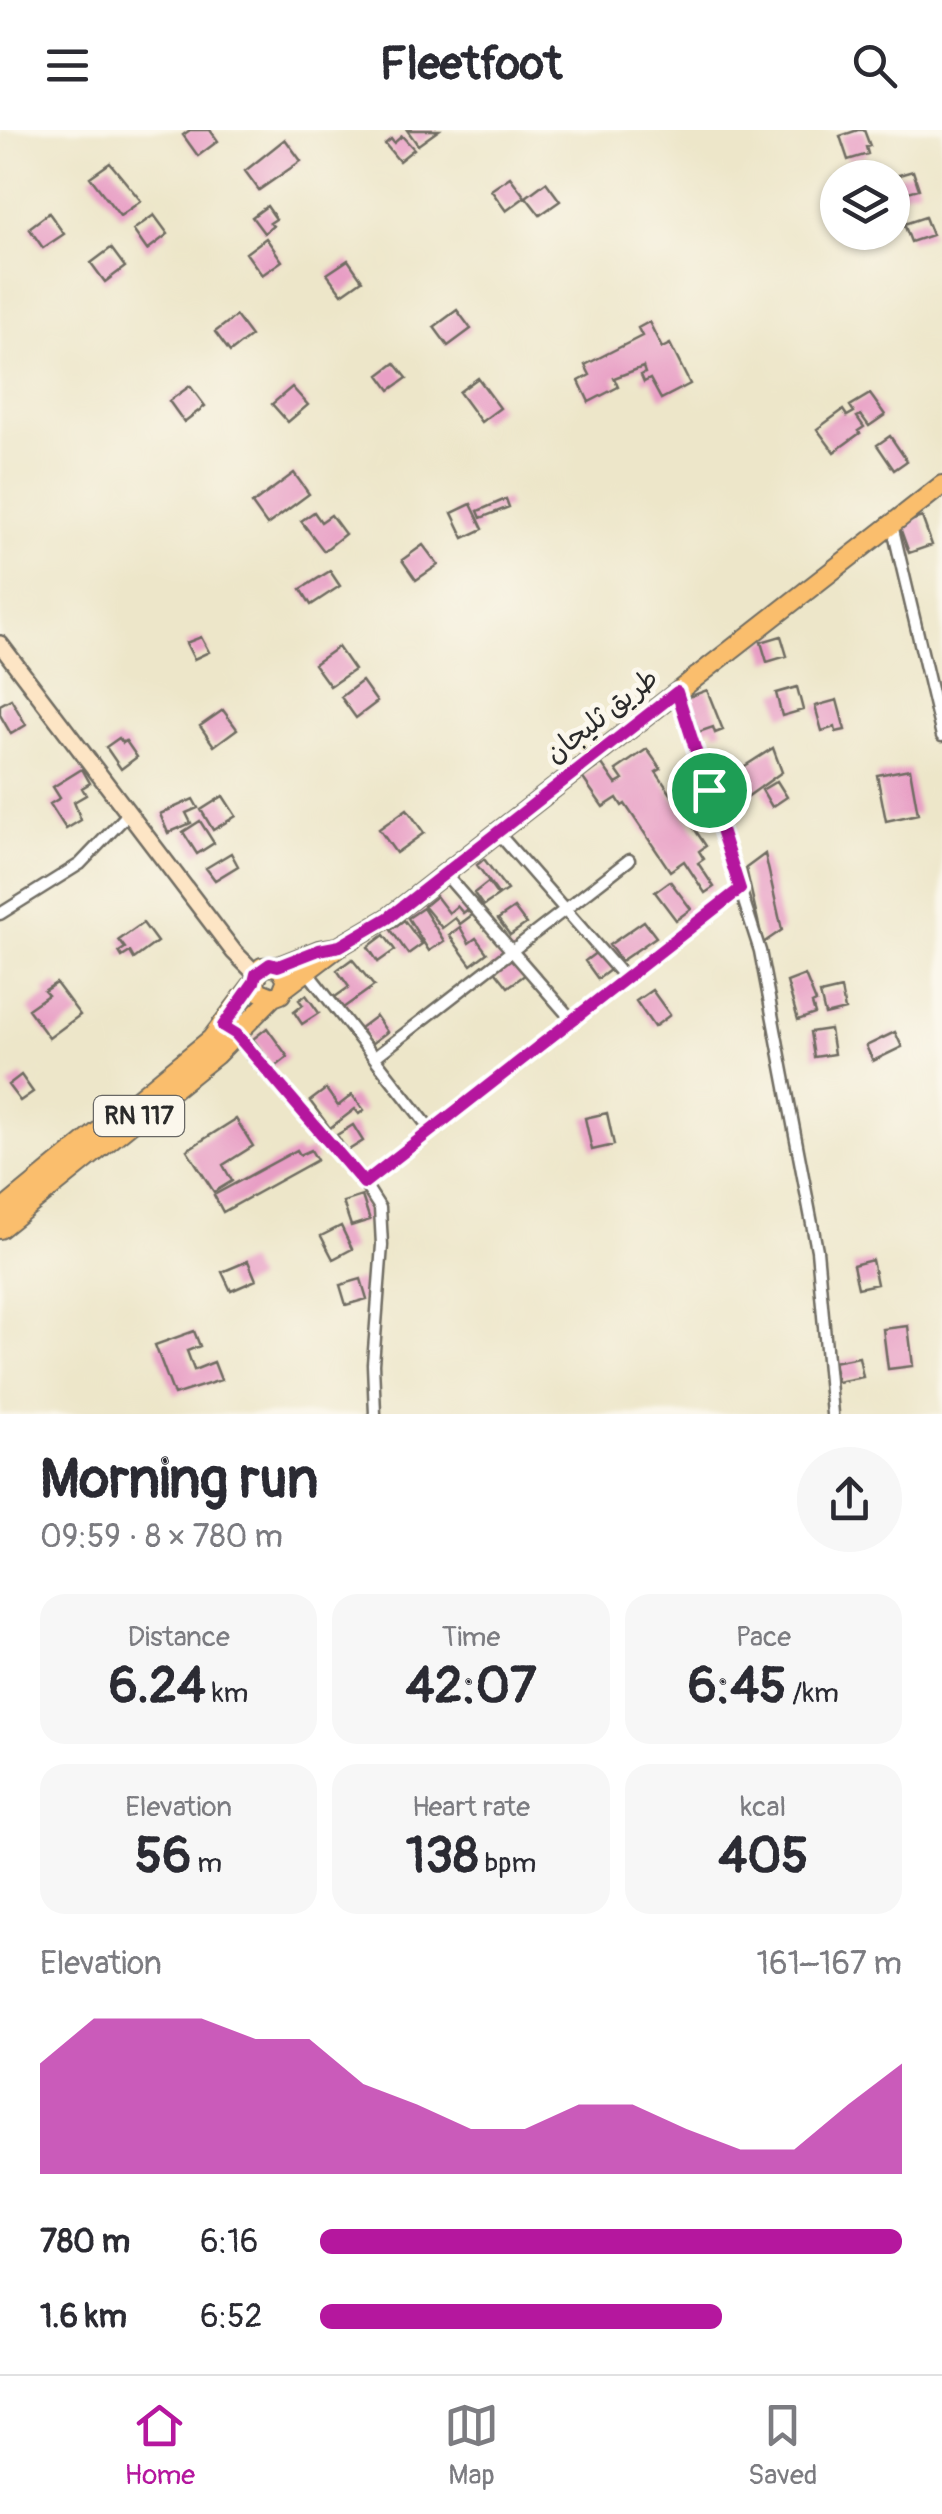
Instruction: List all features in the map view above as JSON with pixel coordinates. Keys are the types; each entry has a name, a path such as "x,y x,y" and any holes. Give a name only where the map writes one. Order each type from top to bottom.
{"main road":[{"name":"طريق ثليجان","path":"2,1206 340,946 388,918 942,485"},
{"path":"4,657 255,978 258,990 280,992 287,979 278,966 262,967 255,978"},
{"name":"طريق ثليجان","path":"278,966 340,946"},
{"name":"طريق ثليجان","path":"0,1228 216,1055 255,978"}],"street":[{"path":"892,525 942,736"},
{"path":"677,692 760,951 817,1250 832,1414"},
{"path":"0,914 89,857 128,814"},
{"path":"498,833 626,978"},
{"path":"375,1057 630,860"},
{"path":"445,874 572,1020"},
{"path":"364,1183 740,889"},
{"path":"308,973 431,1130"},
{"path":"230,1030 364,1183 380,1208 382,1245 373,1364 375,1414"}],"building":[{"path":"190,130 210,130 218,141 198,156 183,135"},
{"path":"407,130 439,130 418,145"},
{"path":"864,130 870,146 866,147 868,154 848,160 840,136"},
{"path":"402,136 414,149 399,161 385,144"},
{"path":"285,139 301,161 259,190 245,171"},
{"path":"110,163 141,201 120,216 90,177"},
{"path":"913,171 919,189 910,192"},
{"path":"510,177 525,197 506,211 491,190"},
{"path":"546,182 560,201 540,215 526,197"},
{"path":"267,206 276,219 264,233 252,217"},
{"path":"49,213 64,234 43,248 29,228"},
{"path":"154,215 168,234 147,250 133,230"},
{"path":"925,217 932,235 911,242 910,222"},
{"path":"266,238 282,261 262,275 246,253"},
{"path":"111,248 125,267 105,282 91,263"},
{"path":"348,260 362,280 342,294 327,274"},
{"path":"457,310 471,329 448,346 434,327"},
{"path":"236,316 251,336 230,352 215,332"},
{"path":"649,322 662,348 670,344 690,384 661,399 650,379 644,382 643,367 614,378 618,387 589,402 579,381 590,375 585,365 642,336 638,328"},
{"path":"395,363 407,378 390,390 379,375"},
{"path":"478,378 500,408 481,422 459,392"},
{"path":"190,386 205,406 184,422 169,401"},
{"path":"292,387 308,405 288,422 272,404"},
{"path":"870,394 885,415 869,426 861,415 857,417 864,427 834,452 817,429 843,410 847,416 854,412 850,406"},
{"path":"890,436 907,461 894,470 877,445"},
{"path":"294,473 309,494 267,525 252,504"},
{"path":"506,499 509,507 481,518 478,511"},
{"path":"471,504 483,529 464,538 452,513"},
{"path":"314,512 321,522 331,515 345,534 324,551 301,521"},
{"path":"922,517 932,545 909,553 899,525"},
{"path":"423,545 438,565 416,580 402,560"},
{"path":"330,571 340,586 311,605 301,589"},
{"path":"781,636 787,656 767,662 761,642"},
{"path":"201,637 209,652 194,659 186,643"},
{"path":"338,647 354,670 330,686 314,664"},
{"path":"362,681 377,702 356,718 341,697"},
{"path":"797,687 803,710 782,716 776,693"},
{"path":"707,690 723,730 715,733 713,727 699,732 686,698"},
{"path":"11,699 26,725 11,734 0,715 0,705"},
{"path":"837,700 845,730 836,732 835,727 822,731 815,706"},
{"path":"223,710 237,729 214,746 200,726"},
{"path":"119,738 123,743 126,741 137,757 121,769 106,747"},
{"path":"773,748 782,772 747,797 737,771"},
{"path":"647,749 661,769 656,772 706,846 699,851 704,859 698,863 714,887 705,893 684,861 670,871 625,804 622,806 617,798 603,807 582,777 602,764 616,784 623,780 616,770"},
{"path":"82,769 90,783 82,788 86,795 74,802 81,820 66,829 50,804 60,798 53,787"},
{"path":"910,769 918,814 886,821 877,775"},
{"path":"777,781 787,797 772,807 762,790"},
{"path":"223,796 236,816 213,830 201,810"},
{"path":"193,799 198,808 186,813 191,823 168,833 160,814"},
{"path":"407,809 424,833 396,853 379,829"},
{"path":"200,821 214,843 197,854 183,832"},
{"path":"231,853 238,866 215,880 206,868"},
{"path":"765,854 782,930 763,943 746,868"},
{"path":"484,859 507,890 499,895 477,865"},
{"path":"670,881 691,909 676,920 655,892"},
{"path":"488,882 498,896 483,906 474,893"},
{"path":"436,896 449,913 457,906 472,915 460,924 455,918 442,928 424,906"},
{"path":"423,908 444,941 429,951 408,918"},
{"path":"514,908 526,924 510,935 498,919"},
{"path":"404,920 422,944 408,954 391,930"},
{"path":"644,921 656,937 621,961 609,945"},
{"path":"143,923 157,942 134,959 130,952 122,957 119,952 125,948 119,940"},
{"path":"460,927 469,943 476,938 487,953 471,965 449,935"},
{"path":"384,935 395,950 378,962 368,947"},
{"path":"511,948 529,972 508,987 489,963"},
{"path":"601,949 614,967 598,979 585,961"},
{"path":"352,959 374,986 343,1008 335,997 349,987 337,970"},
{"path":"805,975 816,1002 812,1004 815,1014 798,1020 787,982"},
{"path":"56,983 80,1015 49,1038 28,1009 48,995 44,991"},
{"path":"841,989 845,1010 825,1015 820,994"},
{"path":"652,990 670,1015 654,1027 636,1001"},
{"path":"306,995 319,1013 302,1024 294,1012 303,1005 299,1000"},
{"path":"376,1016 387,1032 371,1044 360,1028"},
{"path":"267,1028 288,1057 274,1068 253,1039"},
{"path":"830,1029 834,1054 814,1057 810,1032"},
{"path":"895,1032 902,1047 873,1061 866,1046"},
{"path":"21,1075 33,1092 20,1101 8,1085"},
{"path":"326,1089 338,1106 352,1095 364,1110 359,1114 355,1109 330,1128 310,1101"},
{"path":"607,1113 614,1145 592,1150 585,1118"},
{"path":"236,1119 253,1146 223,1165 232,1181 214,1192 187,1150"},
{"path":"353,1125 363,1141 347,1151 337,1135"},
{"path":"297,1150 300,1155 311,1150 317,1160 223,1212 214,1195"},
{"path":"362,1196 370,1220 351,1226 343,1202"},
{"path":"341,1226 352,1249 333,1259 321,1236"},
{"path":"872,1260 877,1284 858,1288 853,1265"},
{"path":"248,1261 256,1280 231,1291 222,1272"},
{"path":"361,1279 367,1299 346,1305 340,1285"},
{"path":"908,1326 913,1366 888,1369 883,1329"},
{"path":"194,1331 200,1346 187,1351 194,1370 214,1362 221,1380 174,1395 155,1345"},
{"path":"859,1357 863,1377 837,1382 833,1362"}],"route":[{"path":"677,692 709,790 740,889 364,1183 236,1034 223,1026 262,967 278,966 340,946 388,918 677,692"}]}
